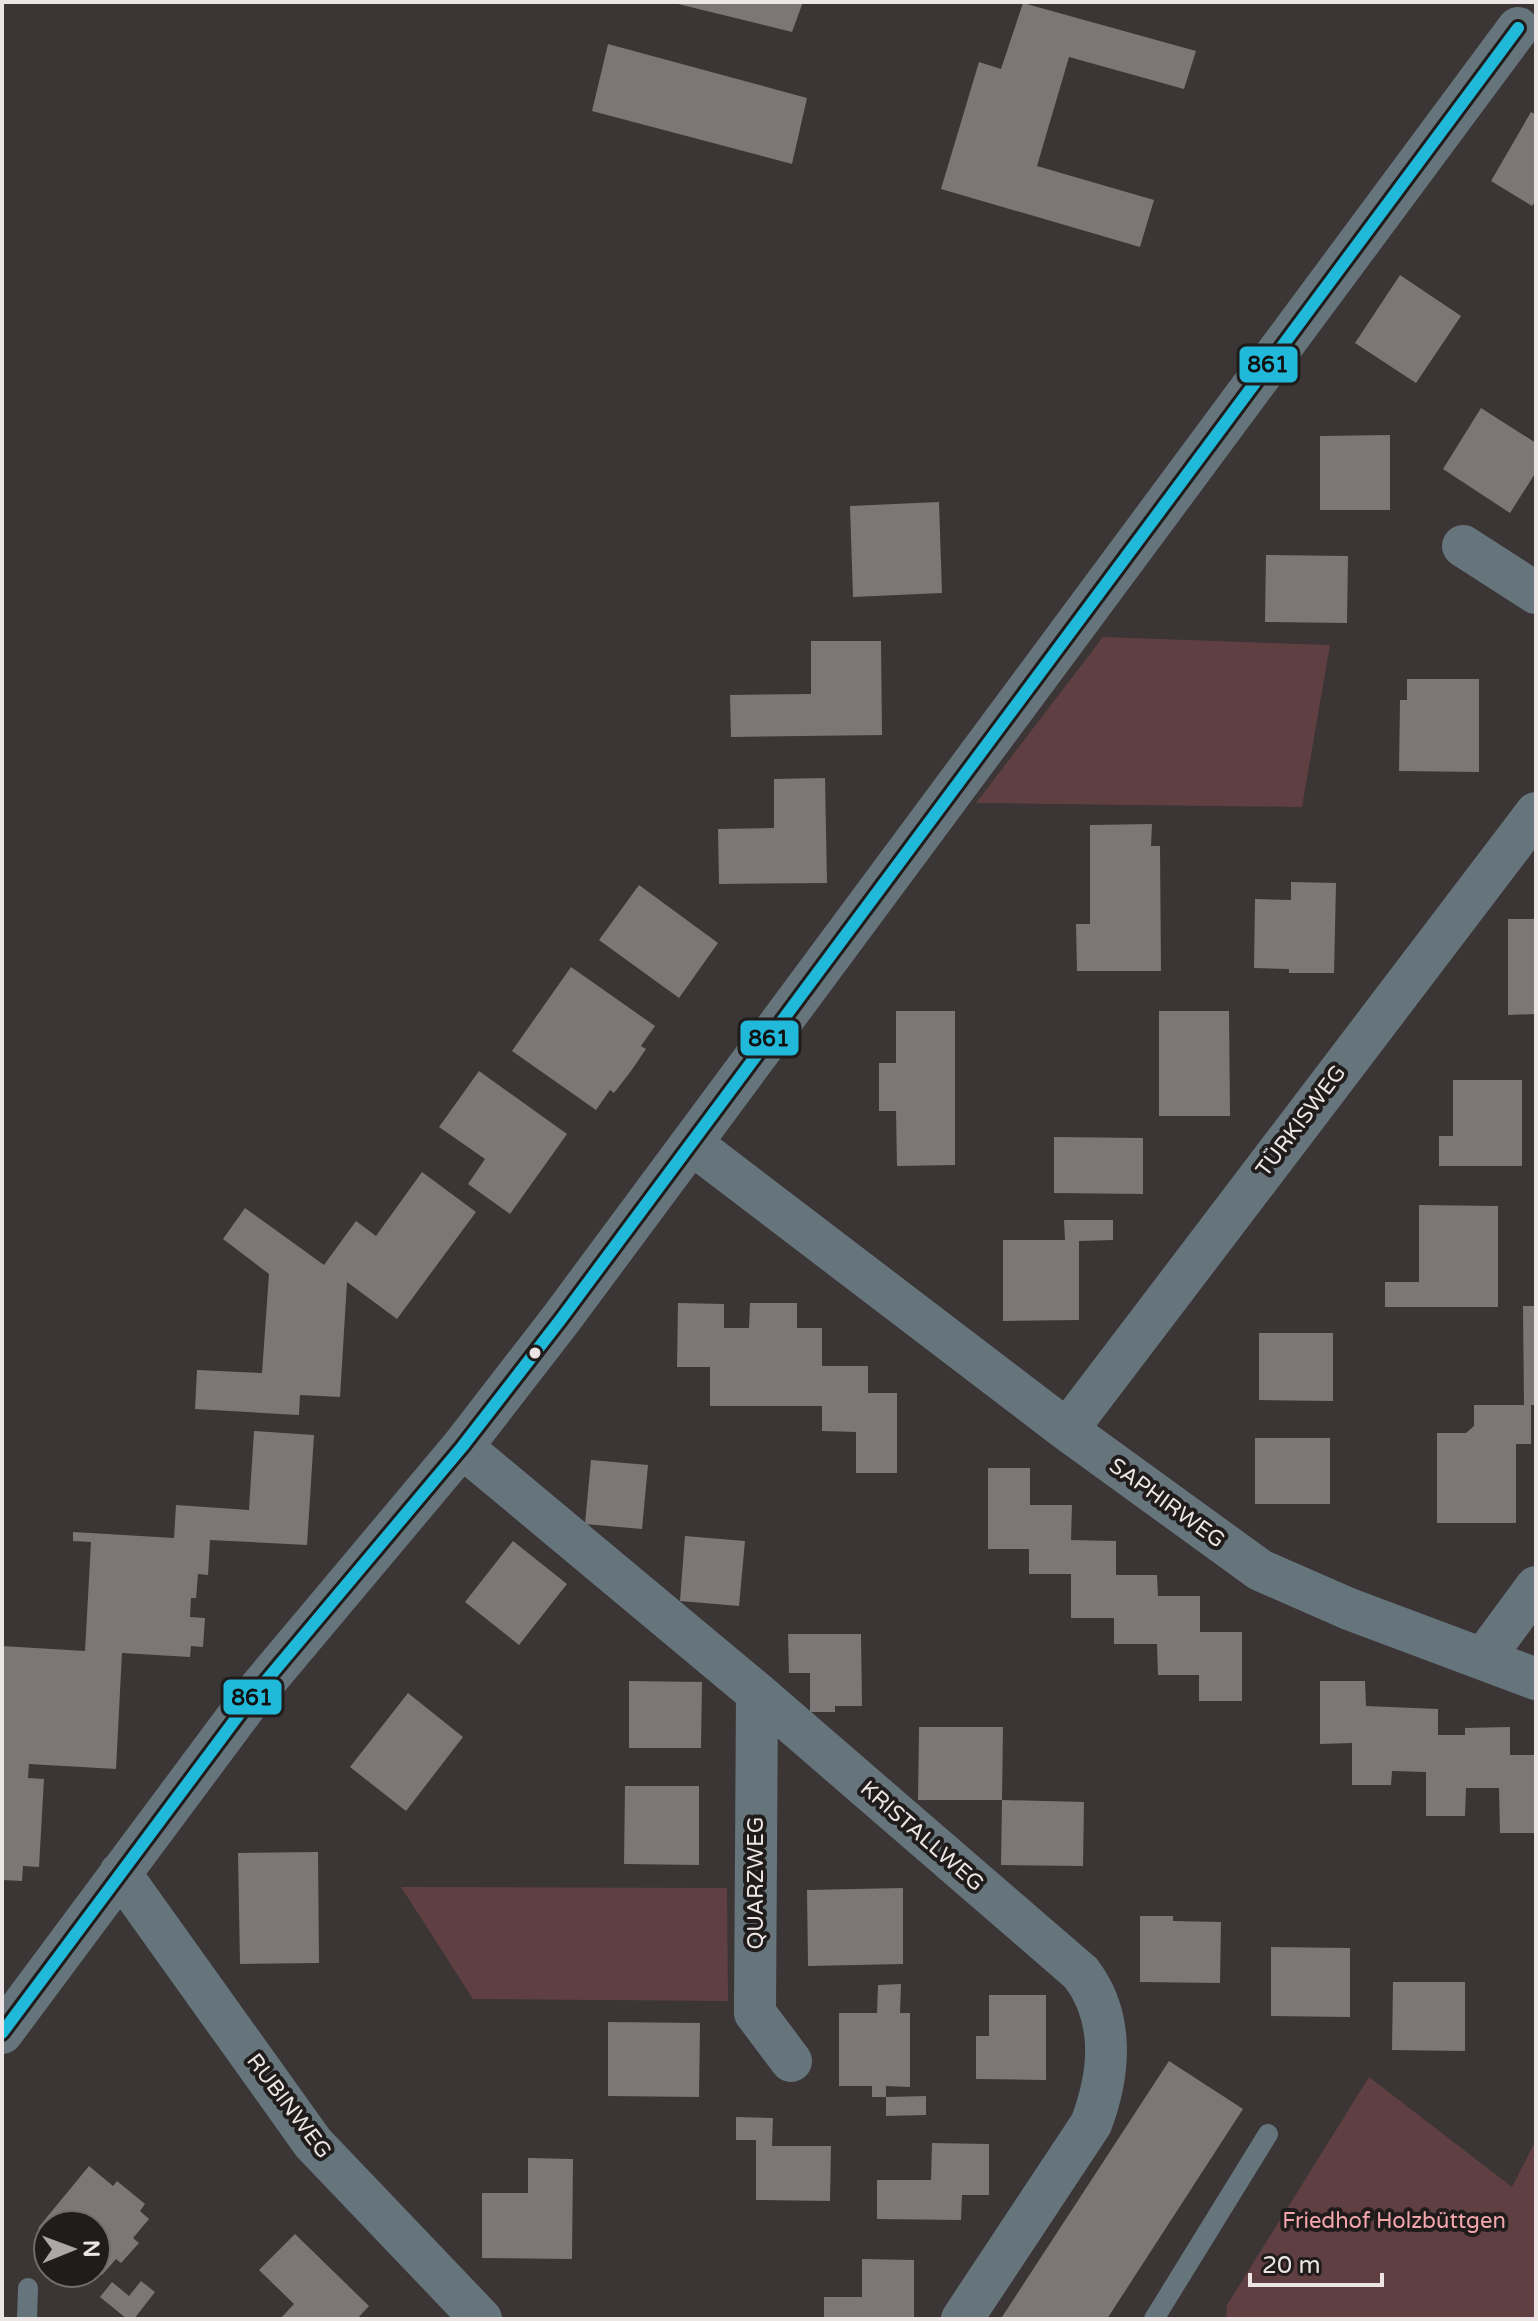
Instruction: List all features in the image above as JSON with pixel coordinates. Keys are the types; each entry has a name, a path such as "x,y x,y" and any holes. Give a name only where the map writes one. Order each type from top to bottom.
{"street":[{"path":"2,2033 249,1701 462,1447 692,1144 1517,24"},
{"path":"1463,546 1536,593"},
{"name":"TÜRKISWEG","path":"1067,1430 1536,813"},
{"name":"SAPHIRWEG","path":"692,1144 1067,1430 1260,1570 1349,1609 1536,1679"},
{"name":"KRISTALLWEG","path":"462,1447 757,1693 1081,1973 1093,1989 1107,2043 1106,2073 1091,2124 962,2319"},
{"path":"1483,1659 1536,1587"},
{"name":"QUARZWEG","path":"757,1693 755,2013 791,2061"},
{"name":"RUBINWEG","path":"120,1873 313,2143 481,2319"}],"lane":[{"path":"1154,2319 1268,2134"},
{"path":"27,2319 28,2288"}],"green space":[{"path":"1103,637 1330,645 1302,807 976,803"},
{"path":"401,1887 727,1888 728,2001 473,1999"},
{"name":"Friedhof Holzbüttgen","path":"1369,2077 1512,2187 1536,2140 1536,2319 1226,2319 1227,2305"}],"building":[{"path":"670,2 803,2 792,32"},
{"path":"1023,3 1196,51 1184,89 1069,57 1037,166 1154,200 1140,247 941,189 979,62 1001,69"},
{"path":"608,44 807,98 792,164 592,111"},
{"path":"1531,112 1536,115 1536,200 1532,206 1491,181"},
{"path":"1400,275 1461,316 1416,383 1355,343"},
{"path":"1481,408 1536,443 1536,472 1510,513 1443,469"},
{"path":"1390,435 1390,510 1320,510 1320,436"},
{"path":"939,502 942,593 853,597 850,506"},
{"path":"1266,555 1348,556 1347,623 1265,622"},
{"path":"811,641 881,641 882,735 731,737 730,695 811,694"},
{"path":"1407,679 1479,679 1479,772 1399,771 1400,700 1407,700"},
{"path":"825,778 827,883 719,884 718,829 774,828 774,779"},
{"path":"1152,824 1151,846 1160,846 1161,971 1077,971 1076,924 1090,924 1090,825"},
{"path":"1291,882 1336,883 1334,973 1289,973 1289,969 1254,968 1255,899 1291,900"},
{"path":"639,885 718,943 679,998 599,940"},
{"path":"1508,919 1536,919 1536,1014 1508,1015"},
{"path":"571,967 655,1026 641,1046 646,1049 631,1071 614,1093 610,1090 596,1110 512,1051"},
{"path":"896,1011 955,1011 955,1165 897,1166 896,1111 879,1111 879,1063 896,1063"},
{"path":"1159,1011 1229,1011 1230,1116 1159,1116"},
{"path":"479,1071 567,1134 510,1214 468,1184 485,1159 439,1127"},
{"path":"1453,1080 1522,1080 1522,1166 1439,1166 1439,1136 1453,1136"},
{"path":"1054,1137 1143,1138 1143,1194 1054,1193"},
{"path":"422,1172 476,1212 397,1319 347,1282 340,1397 300,1395 299,1415 195,1409 197,1370 262,1373 269,1274 223,1239 245,1208 324,1265 356,1221 376,1236"},
{"path":"1419,1205 1498,1206 1498,1307 1385,1307 1385,1282 1419,1282"},
{"path":"1064,1220 1113,1220 1113,1240 1079,1241 1079,1320 1003,1321 1003,1240 1065,1240"},
{"path":"678,1303 724,1304 724,1328 749,1328 750,1303 797,1303 797,1328 822,1328 822,1366 868,1366 868,1393 897,1393 897,1473 856,1473 856,1432 822,1431 822,1406 710,1406 710,1367 677,1367"},
{"path":"1523,1306 1536,1306 1536,1405 1531,1405 1531,1444 1516,1444 1516,1523 1437,1523 1437,1433 1466,1433 1474,1426 1474,1405 1524,1405"},
{"path":"1259,1333 1333,1333 1333,1401 1259,1400"},
{"path":"254,1431 314,1435 307,1545 210,1540 208,1575 198,1574 196,1598 191,1598 190,1617 205,1618 203,1647 191,1646 190,1657 122,1653 116,1769 29,1764 28,1778 44,1779 39,1867 23,1866 22,1881 2,1880 2,1646 85,1651 91,1542 73,1541 73,1532 174,1538 176,1505 249,1510"},
{"path":"1255,1438 1330,1438 1330,1504 1255,1504"},
{"path":"591,1460 648,1465 642,1529 585,1524"},
{"path":"988,1468 1030,1468 1030,1505 1072,1505 1071,1540 1116,1541 1116,1575 1157,1575 1158,1596 1200,1596 1200,1632 1242,1632 1242,1701 1199,1701 1199,1675 1158,1675 1157,1644 1114,1644 1114,1618 1071,1618 1071,1574 1029,1574 1029,1549 988,1549"},
{"path":"685,1536 745,1541 739,1606 680,1601"},
{"path":"513,1541 567,1584 519,1645 465,1602"},
{"path":"788,1634 861,1634 862,1706 835,1706 835,1712 810,1712 810,1673 789,1673"},
{"path":"629,1681 702,1682 701,1748 629,1748"},
{"path":"1320,1681 1365,1681 1366,1706 1438,1709 1438,1735 1465,1735 1465,1728 1510,1727 1510,1755 1536,1755 1536,1833 1500,1833 1499,1788 1466,1788 1465,1816 1426,1816 1426,1772 1392,1771 1391,1785 1352,1785 1352,1743 1320,1744"},
{"path":"408,1693 463,1737 406,1811 350,1767"},
{"path":"919,1727 1003,1727 1002,1800 918,1800"},
{"path":"625,1786 699,1786 699,1865 624,1864"},
{"path":"1002,1800 1084,1802 1083,1866 1001,1865"},
{"path":"318,1852 319,1963 240,1964 238,1853"},
{"path":"903,1888 903,1964 808,1966 807,1890"},
{"path":"1140,1916 1173,1916 1173,1921 1221,1922 1220,1983 1140,1982"},
{"path":"1271,1947 1350,1948 1350,2017 1271,2016"},
{"path":"1393,1982 1465,1982 1465,2051 1392,2050"},
{"path":"901,1984 900,2013 910,2013 910,2087 886,2086 886,2097 872,2097 872,2086 839,2086 839,2013 877,2013 878,1985"},
{"path":"989,1995 1046,1995 1046,2080 976,2079 976,2036 989,2036"},
{"path":"608,2022 700,2023 699,2097 608,2096"},
{"path":"1169,2061 1243,2109 1107,2319 1005,2319 1002,2317"},
{"path":"926,2096 926,2115 886,2116 886,2097"},
{"path":"736,2117 773,2118 772,2146 831,2146 830,2201 756,2200 756,2140 736,2140"},
{"path":"932,2143 989,2144 989,2195 962,2195 961,2220 877,2219 877,2180 931,2180"},
{"path":"528,2158 573,2159 572,2259 482,2258 482,2193 528,2193"},
{"path":"89,2166 113,2186 117,2181 145,2204 140,2211 149,2219 133,2238 139,2243 121,2263 116,2259 112,2264 112,2209 54,2209"},
{"path":"295,2234 369,2306 357,2319 280,2319 294,2304 259,2270"},
{"path":"862,2259 914,2260 914,2319 824,2319 824,2297 862,2297"},
{"path":"141,2281 155,2292 134,2319 127,2319 100,2297 106,2289 112,2289 112,2282 129,2296"}],"transit line":[{"name":"861","path":"2,2033 249,1701 462,1447 561,1319 1518,28"}]}
